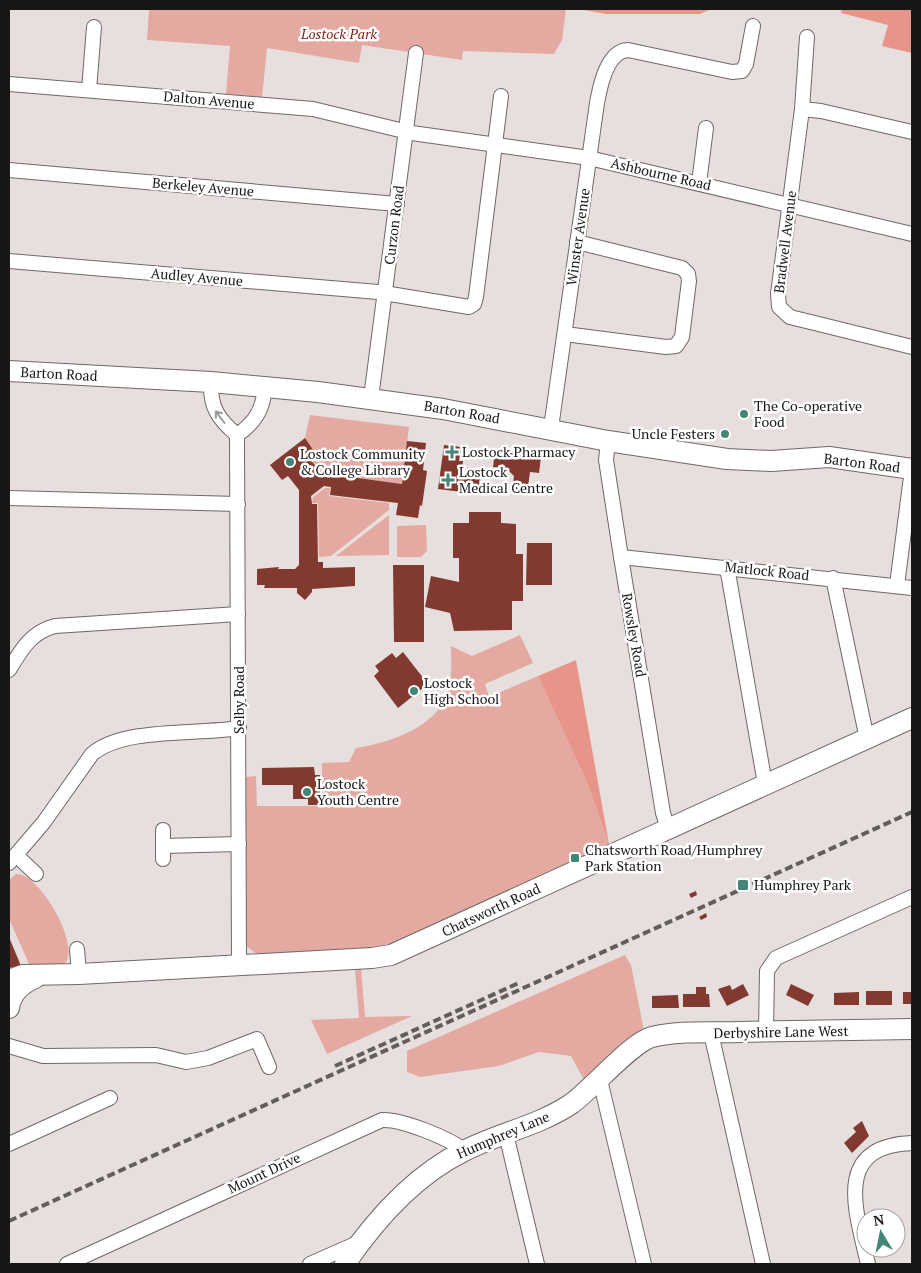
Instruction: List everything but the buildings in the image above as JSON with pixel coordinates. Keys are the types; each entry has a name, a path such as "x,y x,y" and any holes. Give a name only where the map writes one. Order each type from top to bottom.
{"street":[{"name":"Winster Avenue","path":"551,428 599,92 609,67 621,51 632,50 737,72 742,71 746,64 753,26"},
{"path":"89,90 94,27"},
{"name":"Bradwell Avenue","path":"807,37 802,109 778,294 781,310 790,318 912,347"},
{"name":"Curzon Road","path":"371,398 416,53"},
{"name":"Dalton Avenue","path":"9,84 307,108 406,131"},
{"path":"496,144 501,96"},
{"path":"802,109 821,111 912,132"},
{"path":"699,183 706,128"},
{"name":"Ashbourne Road","path":"406,131 589,158 912,234"},
{"name":"Audley Avenue","path":"9,261 385,294 469,307 474,304 496,144"},
{"name":"Berkeley Avenue","path":"9,170 396,204"},
{"path":"565,334 673,347 682,337 690,281 687,272 678,267 577,242"},
{"name":"Barton Road","path":"9,371 265,386 371,398 551,428 608,441 742,460 770,461 829,457 912,469"},
{"path":"211,382 211,400 215,411 237,434 257,418 263,405 265,386"},
{"name":"Selby Road","path":"237,434 239,965"},
{"name":"Rowsley Road","path":"608,441 606,460 620,557 663,813 668,829"},
{"path":"897,585 912,469"},
{"path":"9,498 238,504"},
{"name":"Matlock Road","path":"620,557 912,588"},
{"path":"727,567 765,784"},
{"path":"832,578 867,738"},
{"path":"9,670 29,640 36,634 55,626 238,614"},
{"name":"Chatsworth Road","path":"9,980 24,975 79,974 372,958 391,955 912,718"},
{"path":"36,874 12,859 68,789 92,754 101,746 126,738 239,728"},
{"path":"163,830 163,852 239,844"},
{"path":"766,1032 766,979 770,964 776,958 912,897"},
{"path":"77,948 79,974"},
{"name":"Chatsworth Road","path":"9,1008 13,995 18,988 39,976"},
{"name":"Derbyshire Lane West","path":"650,1038 711,1033 912,1029"},
{"path":"711,1033 763,1264"},
{"name":"Humphrey Lane","path":"345,1264 360,1242 410,1189 464,1150 552,1115 583,1094 637,1046 650,1038"},
{"path":"9,1046 43,1056 156,1055 186,1062 208,1058 256,1039 269,1067"},
{"path":"600,1080 644,1264"},
{"path":"9,1144 110,1098"},
{"name":"Mount Drive","path":"67,1264 89,1260 382,1120 396,1121 453,1143 464,1150"},
{"path":"506,1134 537,1264"},
{"path":"868,1264 854,1203 854,1183 857,1173 866,1160 878,1150 888,1145 912,1143"},
{"path":"310,1264 360,1242"}],"green space":[{"name":"Lostock Park","path":"149,9 566,9 562,40 554,54 463,51 462,60 362,45 359,63 267,48 262,97 226,94 230,46 147,40"},
{"path":"310,415 409,427 402,484 321,473 310,459 316,454 305,438"},
{"path":"325,488 330,488 329,496 389,503 389,510 331,556 319,557 318,503 312,503 313,497"},
{"path":"389,515 389,555 336,556"},
{"path":"426,525 427,551 421,557 397,557 397,526"},
{"path":"520,635 533,663 485,684 489,697 538,676 588,785 609,844 398,942 370,948 257,954 246,946 246,777 256,776 257,806 322,806 322,763 349,762 356,748 381,743 407,733 429,719 438,710 448,693 451,673 451,646 472,656"},
{"path":"16,874 25,877 36,885 56,913 68,944 68,956 63,965 30,966 9,919 9,880"},
{"path":"625,955 631,965 644,1031 585,1082 571,1056 539,1052 499,1066 420,1077 407,1072 407,1051"},
{"path":"355,969 361,969 365,1017 412,1016 327,1054 311,1020 359,1018"}],"shaded area":[{"path":"578,9 711,9 700,14 606,14"},
{"path":"842,9 912,9 912,53 882,46 888,25 841,13"},
{"path":"576,660 609,844 588,785 538,676"}],"railway":[{"path":"9,1221 912,812"},
{"path":"335,1066 521,982"}],"place":[{"name":"The Co-operative Food","path":"744,414"},
{"name":"Uncle Festers","path":"725,434"},
{"name":"Lostock Pharmacy","path":"452,452"},
{"name":"Lostock Community & College Library","path":"290,462"},
{"name":"Lostock Medical Centre","path":"448,480"},
{"name":"Lostock High School","path":"414,691"},
{"name":"Lostock Youth Centre","path":"307,792"},
{"name":"Chatsworth Road/Humphrey Park Station","path":"575,858"},
{"name":"Humphrey Park","path":"743,885"}]}
